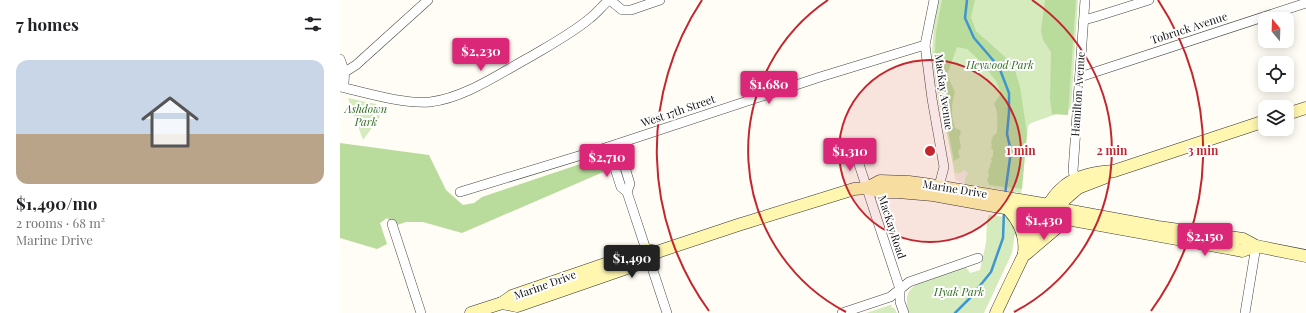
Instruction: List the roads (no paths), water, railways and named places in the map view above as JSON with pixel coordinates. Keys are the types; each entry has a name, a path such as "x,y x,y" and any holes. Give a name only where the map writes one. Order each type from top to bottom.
{"main road":[{"path":"1294,112 1306,108"},
{"path":"996,313 1023,256 1049,209 1077,184 1100,171 1114,170 1258,123"},
{"name":"Marine Drive","path":"867,188 880,181 909,182 939,186 1009,204 1242,239 1256,246 1306,256"},
{"name":"Marine Drive","path":"471,313 502,303 517,306 651,254 854,189 867,188 880,192 898,192 994,201"},
{"path":"1009,204 1022,233 1025,246 1023,256"},
{"name":"Marine Drive","path":"1049,209 1066,220 1242,251 1256,246"},
{"path":"1023,256 1066,220"}],"street":[{"path":"345,72 356,65 428,0"},
{"path":"340,59 345,72 345,79 341,87 407,101 435,101 458,94 483,83 564,37 589,19 609,0 622,10 631,10 660,0"},
{"name":"MacKay Avenue","path":"934,0 926,45 932,98 944,166 939,186"},
{"name":"Hamilton Avenue","path":"1077,184 1073,171 1085,0"},
{"path":"1084,20 1149,0"},
{"name":"Tobruck Avenue","path":"1080,77 1306,3"},
{"name":"West 17th Street","path":"460,192 618,144 820,77 926,45"},
{"path":"618,144 630,184 628,192"},
{"path":"608,147 621,187 628,192 651,254 667,313"},
{"name":"MacKay Road","path":"854,149 900,289 900,302 904,313"},
{"path":"392,224 421,313"},
{"path":"1245,313 1256,246"},
{"path":"842,313 890,297 909,282 978,258"}],"waterway":[{"path":"967,0 965,18 974,38 999,67 1009,93 1007,134 1011,151 1005,194"},
{"path":"955,313 970,298 991,272 1003,238 1004,211"}],"park label":[{"name":"Heywood Park","path":"1000,65"},
{"name":"Ashdown Park","path":"366,115"},
{"name":"Hyak Park","path":"959,292"}]}
